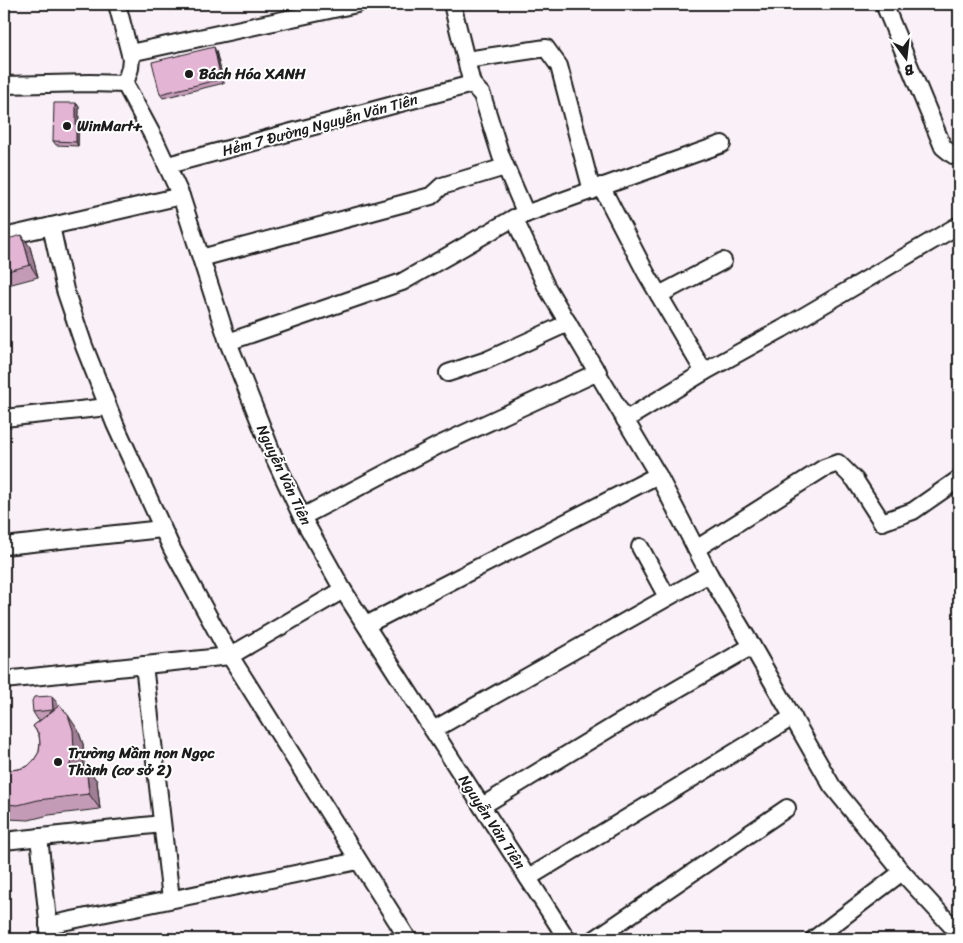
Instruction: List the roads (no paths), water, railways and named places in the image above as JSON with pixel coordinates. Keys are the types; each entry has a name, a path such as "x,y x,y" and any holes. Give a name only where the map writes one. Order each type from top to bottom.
{"street":[{"path":"4,85 125,84 131,63 130,53 117,4"},
{"path":"130,53 355,4"},
{"path":"452,4 472,84 482,95 520,216 546,286 658,475 709,574 832,786 902,872 959,934"},
{"path":"884,4 943,147 953,155 959,152"},
{"path":"466,60 546,48 559,66 597,189 704,372"},
{"name":"Nguyễn Văn Tiên","path":"125,84 168,165 181,196 228,342 273,455 302,517 343,590 567,939"},
{"name":"Hẻm 7 Đường Nguyễn Văn Tiên","path":"168,165 472,84"},
{"path":"228,342 402,282 520,216 722,144"},
{"path":"201,258 431,196 442,186 505,167"},
{"path":"4,237 181,196"},
{"path":"626,420 704,372 782,329 959,225"},
{"path":"51,226 60,272 71,308 108,407 162,529 230,656 408,939"},
{"path":"659,295 723,260"},
{"path":"448,373 487,360 568,323"},
{"path":"302,517 439,445 598,372"},
{"path":"4,418 108,407"},
{"path":"696,549 824,468 838,463 855,480 882,522 913,511 959,479"},
{"path":"366,625 658,475"},
{"path":"4,546 162,529"},
{"path":"640,546 667,598"},
{"path":"433,730 709,574"},
{"path":"4,680 230,656 343,590"},
{"path":"482,806 617,724 752,646"},
{"path":"144,665 171,899"},
{"path":"528,878 793,717"},
{"path":"595,939 787,808"},
{"path":"4,841 162,824"},
{"path":"39,837 49,932 171,899 358,861"},
{"path":"814,939 902,872"}],"place":[{"name":"Bách Hóa XANH","path":"189,74"},
{"name":"WinMart+","path":"67,126"},
{"name":"Trường Mầm non Ngọc Thành (cơ sở 2)","path":"58,762"}]}
